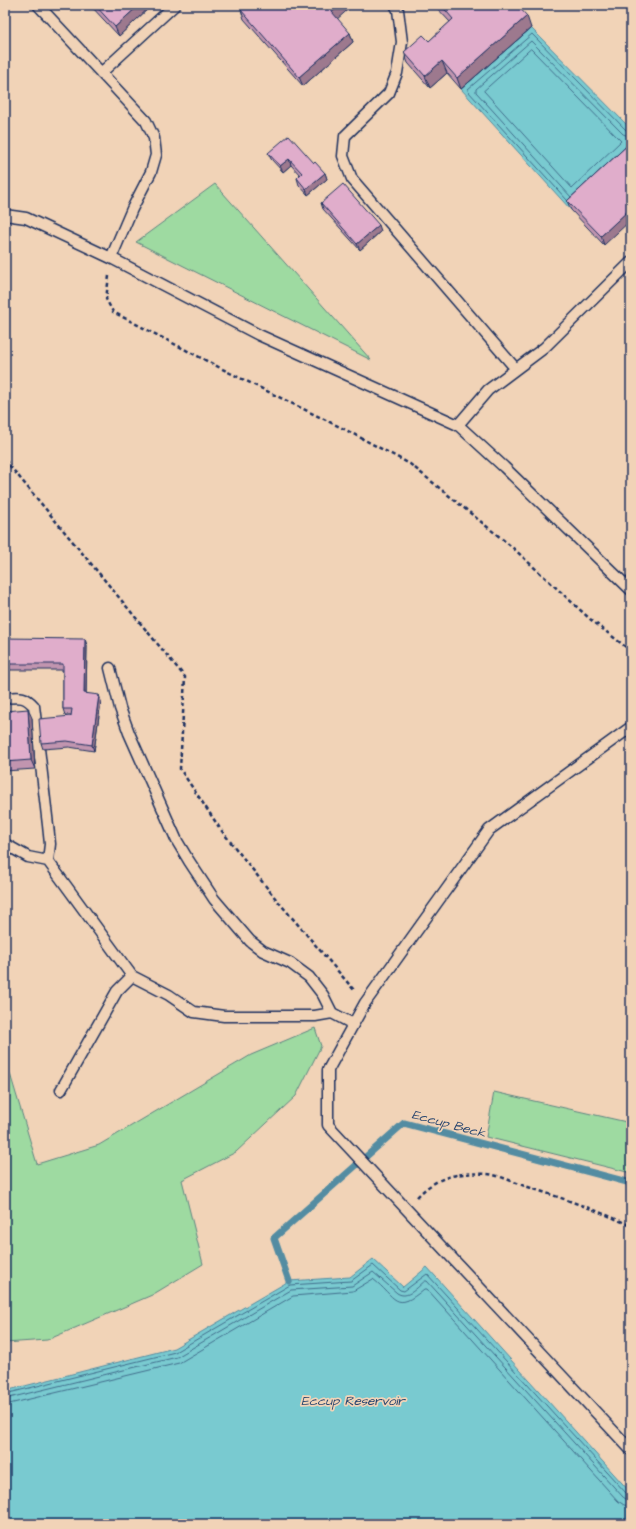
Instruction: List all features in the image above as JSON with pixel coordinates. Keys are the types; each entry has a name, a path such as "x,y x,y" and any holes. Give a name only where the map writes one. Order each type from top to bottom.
{"lane":[{"path":"38,5 146,120 154,138 156,155 151,172 132,209 111,258"},
{"path":"101,73 175,5"},
{"path":"396,5 402,42 397,73 389,93 345,136 343,156 352,179 516,369"},
{"path":"5,215 26,218 111,258 259,334 458,425 504,467 631,590"},
{"path":"458,425 488,390 544,348 631,262"},
{"path":"110,668 120,708 129,733 177,841 189,862 214,899 250,941 263,951 290,963 304,973 323,995 332,1014"},
{"path":"5,698 20,696 28,699 34,706 50,844 48,861"},
{"path":"631,727 489,830 365,1003 328,1070 328,1125 631,1450"},
{"path":"5,844 28,856 48,861 132,976 169,995 194,1012 231,1016 314,1016 332,1014 353,1024"},
{"path":"61,1090 117,990 132,976"}],"path":[{"path":"111,258 106,298 113,312 230,373 344,428 410,464 512,547 590,619 631,652"},
{"path":"5,460 184,677 180,769 221,830 276,898 365,1003"},
{"path":"405,1209 426,1187 441,1178 462,1174 488,1174 601,1212 631,1226"}],"green space":[{"path":"215,184 371,360 136,242"},
{"path":"315,1028 321,1046 296,1096 236,1152 182,1180 203,1264 152,1295 47,1340 5,1343 5,1057 37,1164 99,1145 251,1055"},
{"path":"494,1092 631,1123 631,1173 486,1137"}],"water":[{"path":"531,28 631,129 631,154 571,210 461,89"},
{"name":"Eccup Reservoir","path":"373,1259 403,1287 427,1267 631,1493 631,1524 5,1524 5,1391 174,1348 289,1281 350,1277"}],"building":[{"path":"95,5 139,5 115,27"},
{"path":"247,5 340,5 332,12 350,33 299,77 241,10"},
{"path":"441,5 517,5 527,16 457,78 442,61 425,76 404,52 423,35 429,41 453,19"},
{"path":"289,135 325,173 306,189 297,178 302,173 289,159 280,166 268,153"},
{"path":"631,142 631,208 601,236 567,201"},
{"path":"343,184 379,225 357,244 321,203"},
{"path":"5,638 85,639 84,693 99,695 92,745 67,741 41,743 39,719 71,716 72,709 63,709 63,664 5,664"},
{"path":"28,709 31,760 5,762 5,711"}],"waterway":[{"name":"Eccup Beck","path":"289,1281 274,1238 404,1123 631,1183"}]}
